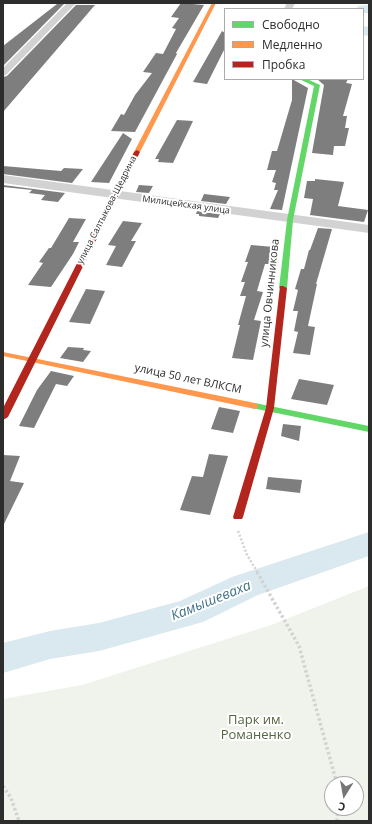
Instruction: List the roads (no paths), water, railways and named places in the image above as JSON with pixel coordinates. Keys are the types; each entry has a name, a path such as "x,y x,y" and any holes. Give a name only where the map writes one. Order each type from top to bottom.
{"street":[{"path":"3,73 72,3"},
{"name":"улица Салтыкова-Щедрина","path":"3,417 115,194 214,3"},
{"name":"улица Овчинникова","path":"238,517 270,408 290,220 317,85 304,80"},
{"name":"Милицейская улица","path":"3,179 290,220 369,229"},
{"name":"улица 50 лет ВЛКСМ","path":"3,354 369,429"}],"waterway":[{"path":"364,9 369,9"},
{"path":"364,30 369,32"},
{"name":"Камышеваха","path":"3,658 50,645 99,637 190,612 245,586 369,544"}],"park label":[{"name":"Парк им. Романенко","path":"256,728"}]}
